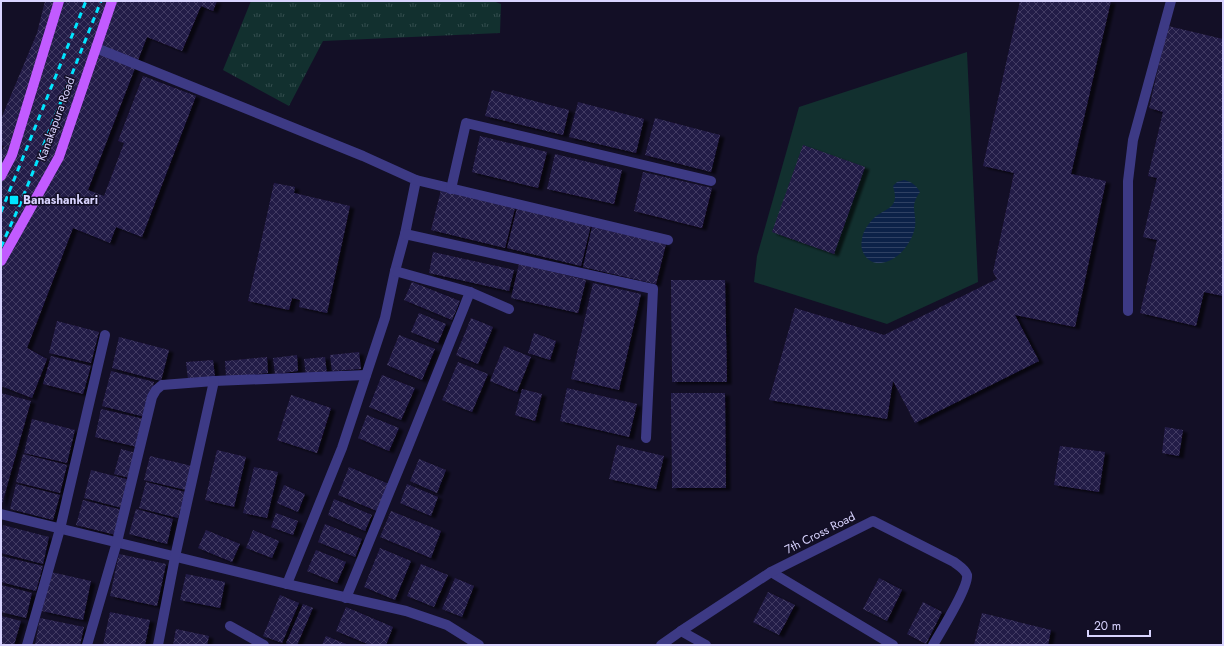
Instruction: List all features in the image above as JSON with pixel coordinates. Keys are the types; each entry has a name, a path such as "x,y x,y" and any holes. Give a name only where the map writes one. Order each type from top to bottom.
{"main road":[{"path":"1,176 12,155 58,1"},
{"name":"Kanakapura Road","path":"1,261 59,157 112,1"}],"street":[{"path":"1128,311 1128,181 1133,140 1171,1"},
{"path":"96,48 363,156 416,180 668,240"},
{"path":"451,189 466,123 711,181"},
{"path":"287,584 342,448 385,318 416,180"},
{"path":"405,234 653,289 646,438"},
{"path":"395,271 470,292 509,309"},
{"path":"346,598 408,449 470,292"},
{"path":"28,645 60,529 106,335"},
{"path":"87,645 117,542 152,397 156,390 162,385 214,381 366,375"},
{"path":"158,645 175,557 214,381"},
{"path":"1,514 287,584 406,611 447,625 479,645"},
{"name":"7th Cross Road","path":"662,645 680,631 771,572 873,521 954,562 965,570 967,577 964,589 933,645"},
{"path":"771,572 893,645"},
{"path":"230,626 264,645"},
{"path":"680,631 706,645"}],"green space":[{"path":"251,1 493,1 501,4 500,33 323,41 289,106 223,70"},
{"path":"967,52 978,282 887,324 754,282 757,256 799,107"}],"water":[{"path":"904,180 914,184 920,192 914,206 915,227 911,239 903,250 893,259 881,263 873,262 867,258 862,250 861,243 863,233 874,218 891,206 895,199 893,186 897,182"}],"building":[{"path":"45,1 217,1 213,11 201,6 182,51 147,37 88,190 104,196 124,143 118,141 143,76 196,96 142,237 116,227 110,243 73,228 27,348 47,359 32,398 1,386 1,365 3,359 1,358 1,153 4,146 1,145 1,119 37,33"},
{"path":"1020,1 1111,1 1071,174 1106,181 1075,327 1015,315 1039,361 915,423 893,381 887,419 769,400 795,308 884,335 997,279 993,272 1014,173 983,166"},
{"path":"1168,26 1223,39 1223,296 1204,292 1196,326 1140,313 1157,240 1143,237 1157,178 1148,176 1163,112 1149,108"},
{"path":"492,90 569,110 563,135 485,116"},
{"path":"578,102 644,119 636,153 569,137"},
{"path":"655,118 720,135 711,172 645,155"},
{"path":"480,136 547,152 538,188 472,172"},
{"path":"803,145 865,167 834,254 772,232"},
{"path":"555,154 622,170 614,204 547,189"},
{"path":"643,172 712,188 702,228 634,211"},
{"path":"274,183 295,187 294,193 350,206 327,313 299,307 300,300 292,298 289,310 248,301"},
{"path":"441,190 515,208 505,248 431,230"},
{"path":"517,208 591,225 581,266 507,248"},
{"path":"592,227 666,244 656,284 583,267"},
{"path":"433,252 514,270 509,291 429,273"},
{"path":"519,264 586,280 578,313 511,298"},
{"path":"671,280 725,280 727,382 672,382"},
{"path":"412,282 460,301 452,320 404,300"},
{"path":"593,283 641,294 619,390 571,379"},
{"path":"419,313 446,324 438,343 411,332"},
{"path":"471,318 493,327 478,364 456,355"},
{"path":"57,321 99,332 91,363 49,353"},
{"path":"534,333 556,341 550,360 528,353"},
{"path":"399,335 435,349 422,380 387,365"},
{"path":"119,337 169,350 161,381 112,368"},
{"path":"504,346 531,357 517,392 490,381"},
{"path":"359,352 361,369 332,371 330,355"},
{"path":"297,355 298,371 275,374 273,358"},
{"path":"51,356 91,366 83,394 43,384"},
{"path":"267,357 268,373 226,377 225,361"},
{"path":"325,357 327,375 306,377 304,359"},
{"path":"213,360 215,377 188,380 186,362"},
{"path":"458,362 488,374 472,412 442,400"},
{"path":"111,371 154,382 145,417 102,406"},
{"path":"382,375 415,388 401,420 369,407"},
{"path":"567,388 637,404 629,437 560,421"},
{"path":"522,389 542,394 535,421 515,415"},
{"path":"1,393 31,401 2,504 1,504"},
{"path":"671,393 725,393 726,488 672,488"},
{"path":"291,395 331,408 317,453 277,440"},
{"path":"101,409 144,419 137,447 95,437"},
{"path":"367,415 399,428 389,451 358,438"},
{"path":"32,419 75,430 67,463 24,453"},
{"path":"1165,427 1183,430 1179,456 1162,453"},
{"path":"617,445 664,456 656,489 609,479"},
{"path":"1060,446 1105,452 1099,492 1054,485"},
{"path":"121,449 136,453 130,478 114,474"},
{"path":"217,450 246,457 234,507 205,500"},
{"path":"23,454 67,465 60,493 16,482"},
{"path":"150,456 192,466 186,490 144,480"},
{"path":"419,459 446,470 437,493 410,481"},
{"path":"254,467 278,472 267,518 243,513"},
{"path":"349,467 389,484 377,511 338,495"},
{"path":"91,470 130,480 122,508 84,498"},
{"path":"146,482 185,492 178,518 139,508"},
{"path":"16,484 60,495 53,520 10,509"},
{"path":"407,484 438,497 431,516 400,503"},
{"path":"284,485 305,494 298,512 277,503"},
{"path":"334,499 372,515 365,531 328,515"},
{"path":"83,500 122,510 116,535 76,525"},
{"path":"136,509 173,519 167,544 129,534"},
{"path":"391,511 441,531 431,558 380,537"},
{"path":"276,513 298,521 293,535 271,527"},
{"path":"325,524 362,539 355,557 318,542"},
{"path":"3,525 49,537 43,564 1,553 1,535"},
{"path":"206,530 240,544 232,562 198,548"},
{"path":"253,530 279,541 272,558 246,548"},
{"path":"380,548 411,561 395,600 364,587"},
{"path":"316,550 346,562 337,583 307,571"},
{"path":"119,554 166,564 157,606 110,596"},
{"path":"1,556 43,566 36,591 1,582"},
{"path":"421,564 448,575 434,607 407,596"},
{"path":"51,572 91,581 83,620 42,611"},
{"path":"186,574 225,582 220,608 180,600"},
{"path":"455,578 474,586 462,617 442,609"},
{"path":"879,578 902,590 887,621 863,609"},
{"path":"1,585 32,593 26,618 1,612"},
{"path":"768,592 795,605 779,635 753,622"},
{"path":"280,595 299,603 282,643 263,636"},
{"path":"923,602 942,612 926,644 907,634"},
{"path":"303,604 313,608 297,645 290,645 286,643"},
{"path":"346,607 393,627 386,645 370,645 336,631"},
{"path":"110,612 150,620 145,645 103,645"},
{"path":"982,613 1051,630 1048,645 974,645"},
{"path":"1,616 21,621 14,645 1,645"},
{"path":"40,618 84,627 80,645 35,645"},
{"path":"176,629 209,636 207,645 173,645"},
{"path":"326,636 349,645 322,645"}],"railway":[{"path":"1,212 86,1"},
{"path":"1,247 21,202 101,1"}],"place":[{"name":"Banashankari","path":"14,200"}]}
